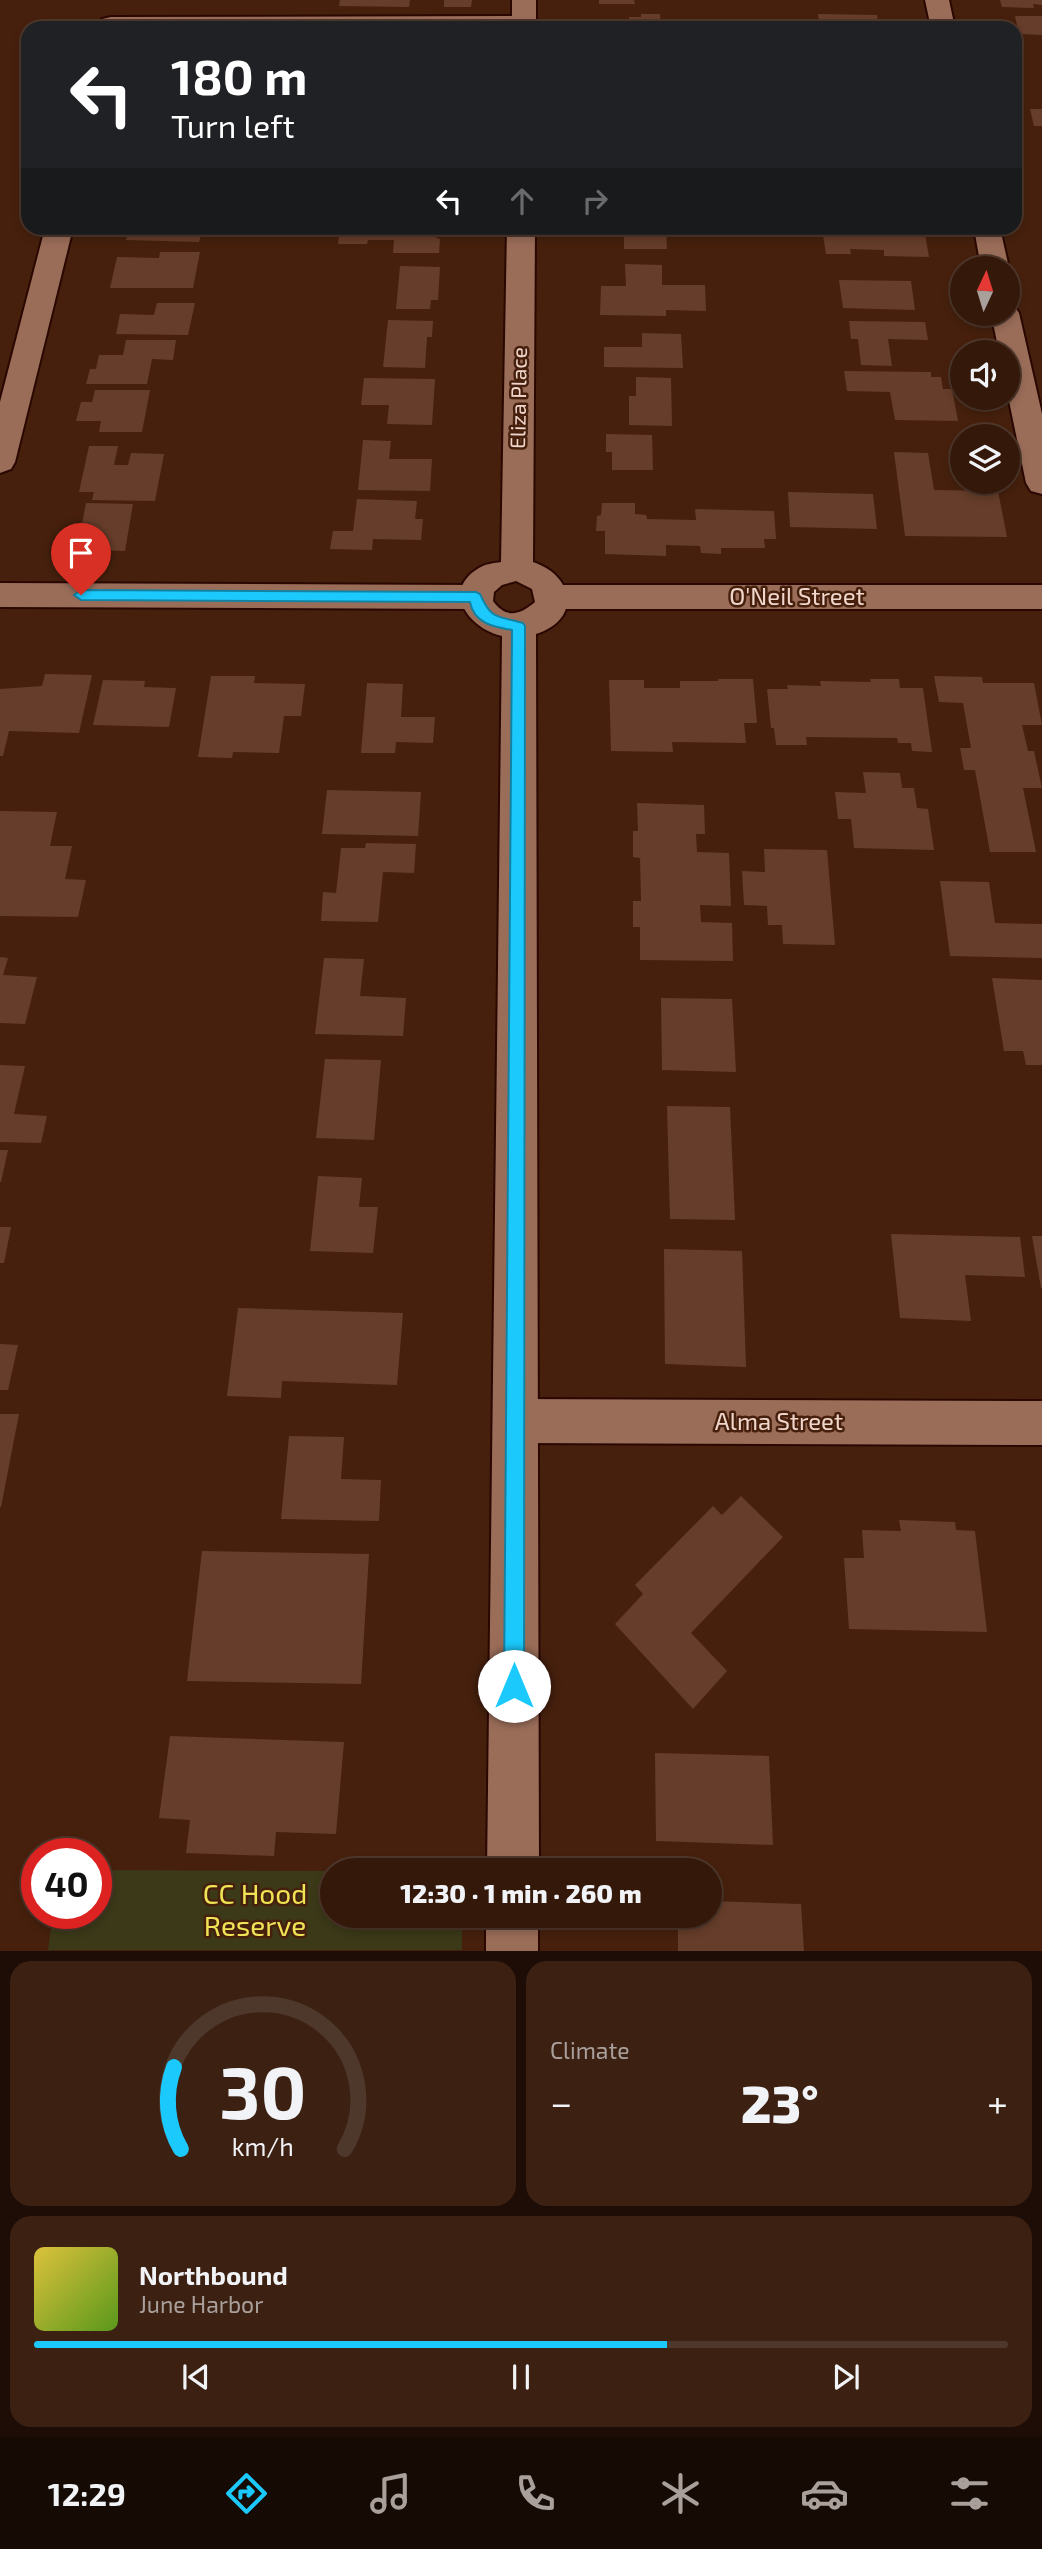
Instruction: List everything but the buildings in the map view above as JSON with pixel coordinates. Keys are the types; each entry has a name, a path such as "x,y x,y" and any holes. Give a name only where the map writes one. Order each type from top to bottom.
{"street":[{"path":"111,21 117,0"},
{"path":"937,0 942,21"},
{"path":"340,21 524,17"},
{"path":"0,462 57,235"},
{"name":"Eliza Place","path":"517,569 521,235"},
{"path":"988,235 993,256"},
{"path":"1008,326 1042,483"},
{"path":"517,569 544,580 551,589 551,607 534,622 519,626 495,622 478,608 478,587 496,573 517,569"},
{"path":"0,595 476,597"},
{"name":"O'Neil Street","path":"552,597 1042,597"},
{"path":"513,1858 519,626"},
{"name":"Alma Street","path":"516,1422 1042,1423"},
{"path":"512,1928 512,1951"}],"green space":[{"name":"CC Hood Reserve","path":"112,1870 320,1871 320,1928 462,1928 462,1950 48,1950 51,1929 112,1929"}],"route":[{"path":"81,595 476,597 478,608 485,616 508,626 519,626 514,1686"}]}
